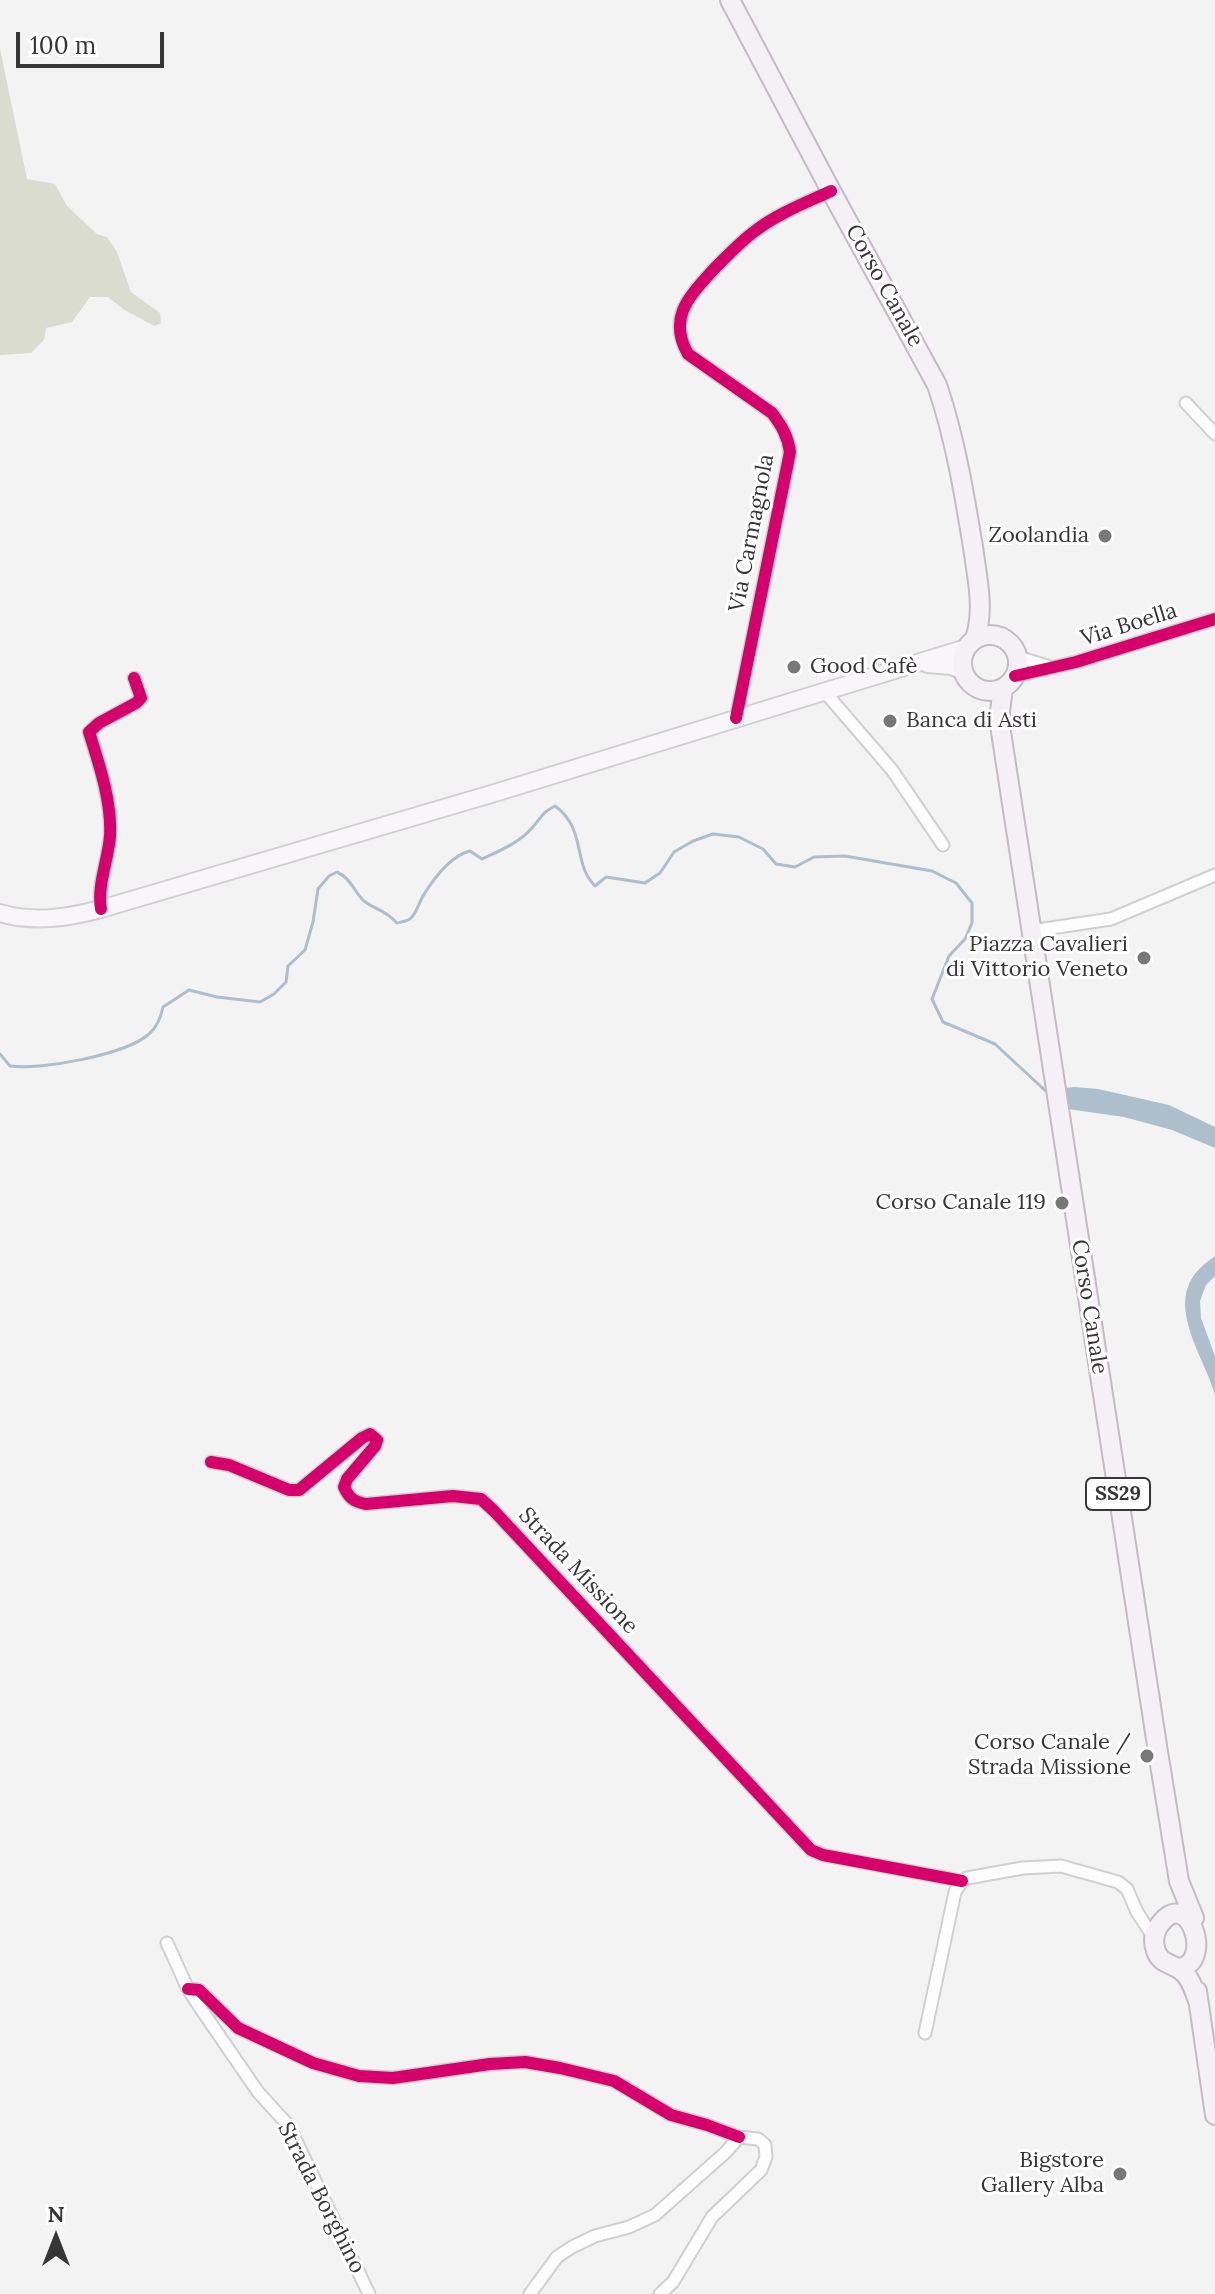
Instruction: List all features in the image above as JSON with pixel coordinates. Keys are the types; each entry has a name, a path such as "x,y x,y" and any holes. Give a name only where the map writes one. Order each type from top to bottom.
{"main road":[{"name":"Corso Canale","path":"730,0 937,385 962,473 979,593 979,628 961,662 962,670 971,684 984,691 1001,732"},
{"name":"Corso Canale","path":"979,593 992,626 1012,645 1018,657 1018,666 1009,682 1000,711 1001,732 1179,1881 1194,1918 1202,1924 1207,1939 1197,1981 1215,2115"},
{"path":"0,913 37,920 68,918 101,909 918,664 985,635 1000,636"},
{"path":"918,664 938,663 962,670"},
{"path":"984,691 1009,682"},
{"name":"Corso Canale","path":"1179,1881 1177,1903 1156,1931 1156,1951 1161,1959 1187,1976 1198,2001"},
{"path":"1169,1917 1179,1914 1194,1918"},
{"path":"1179,1968 1200,1960"}],"street":[{"name":"Via Carmagnola","path":"736,718 779,512 790,452 789,441 772,413 688,354 681,342 681,315 691,294 755,231 831,191"},
{"path":"1186,403 1215,434"},
{"name":"Via Boella","path":"1009,682 1215,619"},
{"path":"1018,657 1055,668"},
{"path":"101,909 98,894 109,847 109,816 99,763 89,732 141,698 134,678"},
{"path":"824,691 892,770 943,845"},
{"path":"1031,931 1111,919 1215,875"},
{"name":"Strada Missione","path":"211,1462 229,1465 289,1490 299,1490 362,1438 370,1434 375,1436 375,1446 347,1479 344,1487 348,1496 355,1502 366,1504 453,1496 481,1499 811,1850 823,1855 962,1881 1023,1868 1068,1867 1118,1882 1127,1889 1154,1938"},
{"path":"925,2033 955,1892 962,1881"},
{"path":"1137,1912 1153,1918 1169,1917"},
{"name":"Strada Borghino","path":"167,1943 188,1989 258,2092 289,2126 369,2294"},
{"path":"188,1989 199,1990 238,2028 313,2063 359,2076 393,2078 525,2062 614,2081 671,2115 739,2137 758,2139 765,2145 766,2157 761,2170 712,2217 673,2282 660,2294"},
{"path":"530,2294 557,2257 595,2236 629,2227 655,2215 739,2137"}],"shaded area":[{"path":"0,49 27,179 55,184 67,206 97,234 107,237 117,252 131,292 160,313 161,323 154,326 108,297 90,297 72,322 46,328 44,340 31,353 0,355"}],"water":[{"path":"1066,1088 1098,1089 1169,1105 1215,1127 1215,1148 1172,1130 1124,1117 1068,1109"},
{"path":"1215,1256 1215,1276 1206,1285 1200,1301 1201,1318 1215,1356 1215,1395 1188,1325 1185,1297 1194,1276"}],"waterway":[{"path":"0,1054 10,1066 24,1067 62,1063 122,1048 149,1034 158,1022 163,1007 189,990 260,1002 286,982 288,966 305,950 318,889 329,876 337,872 349,881 364,901 397,923 406,921 414,914 437,875 449,863 470,851 482,859 502,850 521,838 544,813 555,806 572,825 584,867 595,886 606,877 645,883 660,873 674,852 713,834 739,837 763,849 776,864 795,867 814,857 845,856 932,871 956,883 972,903 972,923 965,939 949,956 932,999 943,1022 995,1044 1050,1095"}],"cycle path":[{"path":"736,718 790,452 784,431 772,413 688,354 682,341 681,318 697,288 744,240 772,219 831,191"},
{"path":"1015,676 1076,662 1215,619"},
{"path":"101,909 100,891 110,823 104,783 89,732 141,698 134,678"},
{"path":"211,1462 229,1465 289,1490 299,1490 370,1434 377,1440 375,1446 347,1479 344,1487 350,1497 366,1504 453,1496 481,1499 811,1850 823,1855 962,1881"},
{"path":"188,1989 199,1990 238,2028 313,2063 359,2076 393,2078 525,2062 614,2081 671,2115 739,2137"}],"place":[{"name":"Zoolandia","path":"1105,536"},
{"name":"Good Cafè","path":"794,667"},
{"name":"Banca di Asti","path":"890,721"},
{"name":"Piazza Cavalieri di Vittorio Veneto","path":"1144,958"},
{"name":"Corso Canale 119","path":"1062,1203"},
{"name":"Corso Canale / Strada Missione","path":"1147,1756"},
{"name":"Bigstore Gallery Alba","path":"1120,2174"}]}
